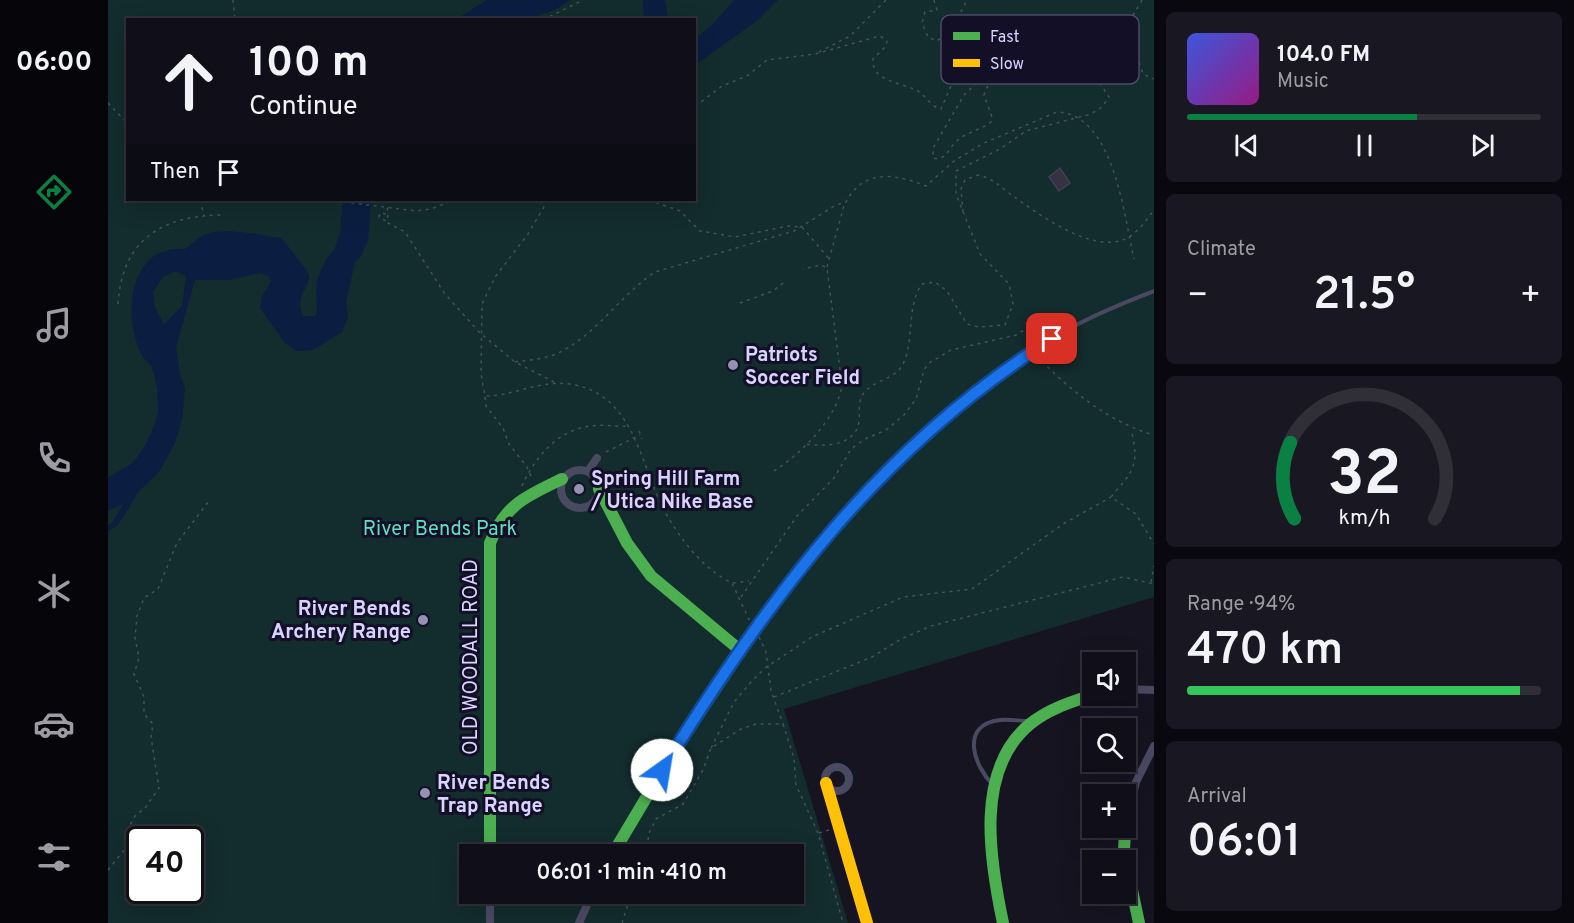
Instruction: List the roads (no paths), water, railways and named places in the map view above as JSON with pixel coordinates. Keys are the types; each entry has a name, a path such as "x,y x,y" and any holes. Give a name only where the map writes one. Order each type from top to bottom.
{"street":[{"path":"597,458 588,471 599,489 600,502 651,576 741,651 674,751 619,844"},
{"name":"OLD WOODALL ROAD","path":"490,844 489,553 500,519 519,499 576,471 588,471"},
{"path":"562,479 561,493 567,502 576,507 600,502"},
{"path":"542,488 561,493"},
{"path":"1136,689 1154,690"},
{"path":"1003,923 990,852 996,788 1015,739 1033,721 1055,708 1082,699"},
{"path":"1136,784 1154,746"},
{"path":"832,802 849,781 848,774 838,767 827,772 826,783 867,923"},
{"path":"826,783 834,790 845,788"},
{"path":"1125,838 1124,852 1139,923"},
{"path":"490,904 490,923"},
{"path":"579,923 588,904"}],"lane":[{"path":"741,651 815,550 900,456 930,428 1033,351 1072,327 1154,291"},
{"path":"996,788 984,775 975,760 973,747 976,733 987,724 999,720 1033,721"}],"water":[{"path":"487,0 570,0 557,9 527,18 452,18 460,17"},
{"path":"643,0 665,0 668,18 644,18"},
{"path":"734,0 778,0 758,20 696,64 696,38 711,26"},
{"path":"343,201 371,201 368,239 362,255 355,262 346,302 348,317 342,332 313,350 296,351 285,343 260,308 262,296 271,281 269,276 259,273 229,280 195,280 176,347 180,375 185,388 182,419 175,443 159,472 139,491 118,525 108,531 108,525 113,522 123,504 108,511 108,478 131,464 140,453 152,432 158,411 154,375 136,342 132,319 135,284 145,265 158,254 168,250 185,249 208,233 228,231 281,238 309,276 300,303 303,316 315,316 317,312 316,283 325,261 335,248 340,232","holes":["176,271 186,276 182,306 164,324 155,307 153,292 163,277"]}],"place":[{"name":"Patriots Soccer Field","path":"733,365"},
{"name":"Spring Hill Farm / Utica Nike Base","path":"579,489"},
{"name":"River Bends Archery Range","path":"423,620"},
{"name":"River Bends Trap Range","path":"425,793"}],"park label":[{"name":"River Bends Park","path":"440,528"}]}
